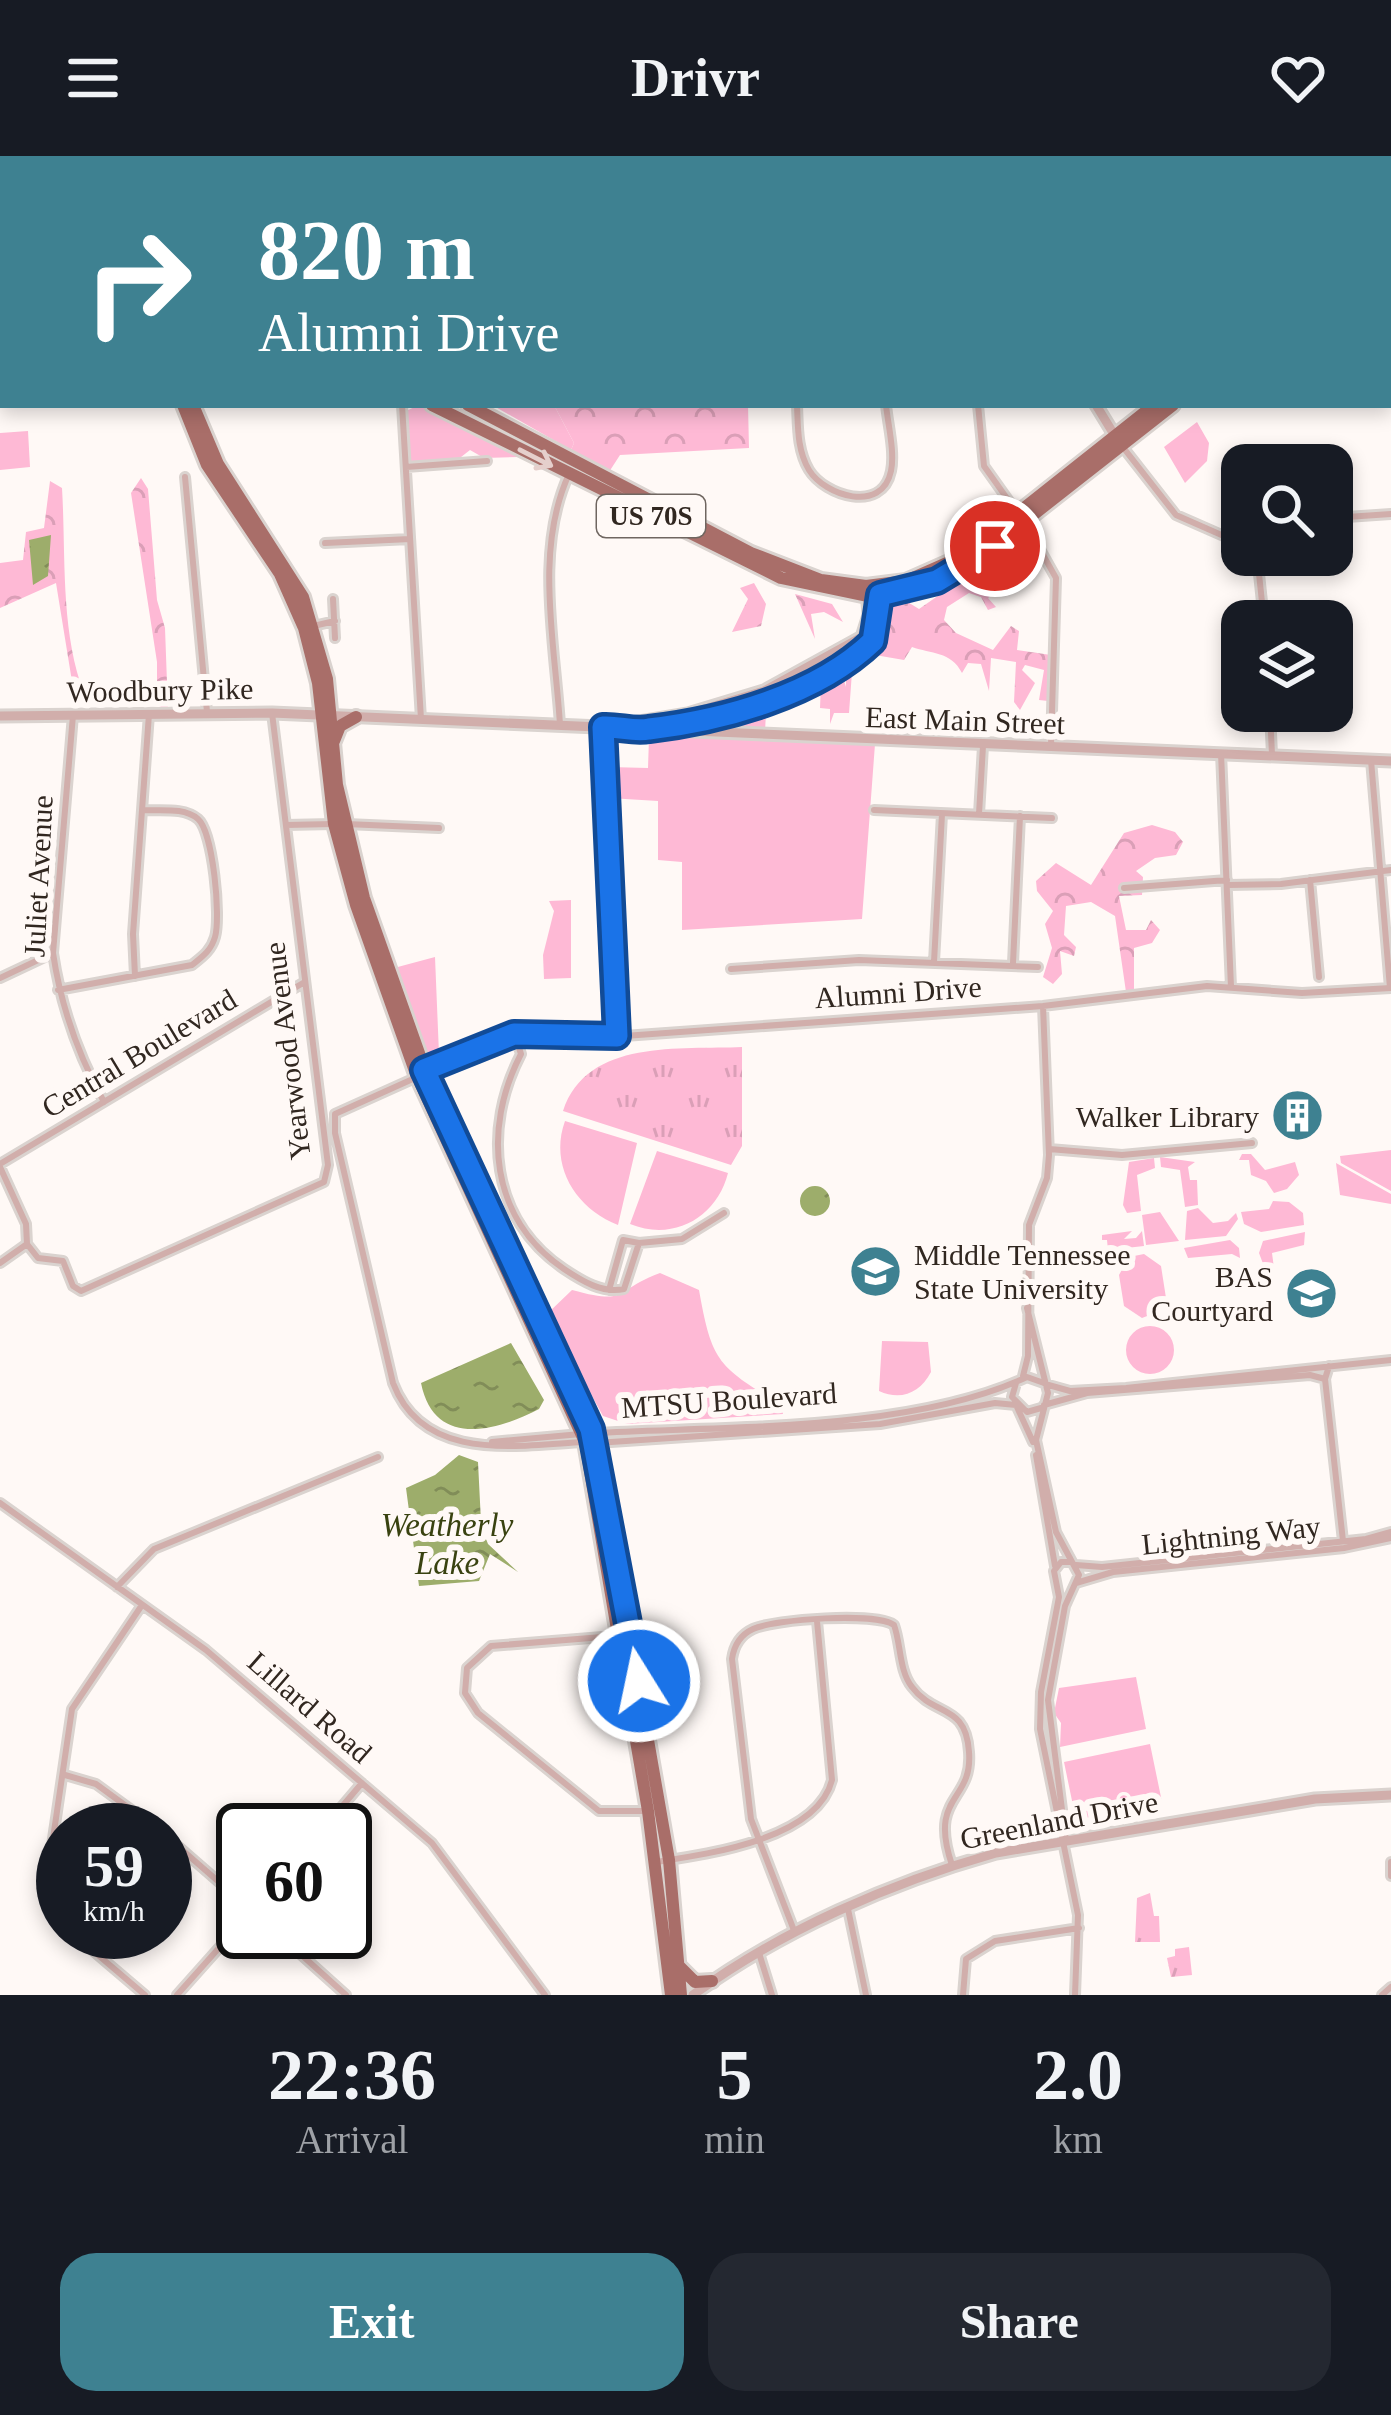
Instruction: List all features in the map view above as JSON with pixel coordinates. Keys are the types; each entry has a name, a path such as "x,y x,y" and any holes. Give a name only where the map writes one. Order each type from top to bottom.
{"main road":[{"path":"184,408 207,465 280,574 309,627"},
{"path":"194,408 218,464 288,569 309,627 339,824 420,1072 589,1438 663,1861 681,1995"},
{"name":"US 70S","path":"438,408 782,578 873,590 937,581 968,566 1118,441 1168,408"},
{"name":"US 70S","path":"474,408 793,571 873,590"},
{"name":"US 70S","path":"1118,441 1151,408"},
{"path":"326,716 333,742 339,824"},
{"path":"333,742 340,726 356,717"},
{"path":"663,1861 671,1995"},
{"path":"679,1966 694,1982 712,1981"}],"street":[{"path":"402,408 421,719"},
{"path":"796,408 800,446 809,471 835,494 860,497 875,493 891,470 886,408"},
{"path":"978,408 984,466 1022,518 1056,578 1051,748"},
{"path":"1098,408 1176,515 1221,535"},
{"path":"560,725 549,553 551,512 574,459"},
{"path":"406,466 487,461"},
{"path":"185,477 207,713"},
{"path":"1353,517 1391,514"},
{"path":"325,543 410,539"},
{"path":"652,729 769,700 842,664 873,641 873,590"},
{"path":"333,599 335,638"},
{"path":"309,627 335,622"},
{"name":"Yearwood Avenue","path":"27,1244 38,1258 63,1261 73,1286 81,1291 324,1182 328,1165 272,713"},
{"path":"135,976 133,934 149,714"},
{"name":"Juliet Avenue","path":"73,715 53,953 58,990 82,1062 104,1102"},
{"name":"Woodbury Pike","path":"0,716 326,716"},
{"name":"East Main Street","path":"326,716 1391,761"},
{"path":"617,1036 608,727 681,720 707,732"},
{"path":"1271,732 1272,756"},
{"path":"979,816 983,746"},
{"path":"1221,753 1231,987"},
{"path":"1371,760 1390,988"},
{"path":"58,990 192,965 209,952 217,933 210,839 203,822 188,812 143,810"},
{"path":"874,810 1052,818"},
{"path":"934,962 942,814"},
{"path":"1012,964 1020,816"},
{"path":"285,825 439,829"},
{"path":"1124,888 1310,880 1391,870"},
{"path":"1310,880 1319,977"},
{"path":"0,978 53,953"},
{"path":"731,969 859,960 1038,968"},
{"name":"Central Boulevard","path":"0,1166 303,983"},
{"name":"Alumni Drive","path":"477,1444 427,1430 399,1399 333,1122 344,1107 514,1034 617,1036 1043,1006 1149,990 1231,987 1302,993 1390,988"},
{"path":"1043,1006 1048,1178 1029,1226 1028,1365 1012,1391 1034,1444 1059,1597 1041,1692 1040,1729 1066,1841"},
{"path":"514,1034 521,1054 499,1106 495,1137 507,1200 543,1255 605,1289 626,1286 639,1243"},
{"path":"1049,1149 1122,1155 1252,1144"},
{"path":"0,1166 26,1224 27,1244 0,1263"},
{"path":"605,1289 623,1240 682,1239 724,1213"},
{"path":"1027,1308 1044,1383 1036,1441 1059,1540 1075,1564 1076,1584 1065,1606 1047,1715 1079,1928 1075,1995"},
{"path":"1020,1380 1070,1391 1130,1388 1391,1360"},
{"path":"1329,1366 1325,1379 1343,1541"},
{"path":"1016,1406 1028,1412 1087,1394 1310,1375 1325,1379"},
{"name":"MTSU Boulevard","path":"589,1438 969,1401 1020,1380"},
{"name":"MTSU Boulevard","path":"477,1444 880,1424 995,1402 1016,1406"},
{"path":"116,1588 154,1549 378,1456"},
{"name":"Lillard Road","path":"0,1503 206,1649 432,1843 544,1995"},
{"name":"Lightning Way","path":"1075,1564 1092,1567 1391,1535"},
{"name":"Lightning Way","path":"1076,1584 1133,1569 1340,1549 1391,1535"},
{"path":"1055,1568 1075,1564"},
{"path":"1055,1579 1065,1587 1076,1584"},
{"path":"60,1803 72,1709 142,1606"},
{"path":"795,1933 756,1840 732,1651 757,1627 884,1618 894,1625 907,1682 916,1693 956,1714 969,1752 968,1770 942,1819 952,1865"},
{"path":"663,1861 756,1840 808,1817 827,1800 832,1780 817,1621"},
{"path":"625,1635 491,1646 472,1660 464,1686 478,1713 598,1811 654,1810"},
{"path":"65,1774 96,1784 122,1803"},
{"path":"345,1803 362,1784"},
{"name":"Greenland Drive","path":"693,1995 758,1950 952,1865 1315,1799 1391,1795"},
{"path":"192,1859 216,1880"},
{"path":"1391,1862 1391,1876"},
{"path":"848,1910 866,1995"},
{"path":"963,1995 966,1959 980,1946 1079,1928"},
{"path":"758,1950 772,1995"},
{"path":"178,1995 216,1952"},
{"path":"103,1959 145,1995"},
{"path":"306,1959 346,1995"},
{"path":"1382,1995 1391,1987"}],"green space":[{"path":"425,408 519,457 484,458 470,450 456,461 410,463 406,411"},
{"path":"497,408 556,408 574,443 571,450"},
{"path":"556,408 748,408 749,448 620,455 609,472 571,450 574,443"},
{"path":"1197,422 1209,443 1207,461 1185,483 1164,447"},
{"path":"28,431 30,467 0,470 0,433"},
{"path":"141,478 148,489 157,600 165,628 168,710 157,706 157,662 131,493"},
{"path":"50,481 62,488 68,618 84,693 75,700 56,583 0,608 0,563 23,560 26,532 44,528"},
{"path":"991,559 995,569 979,581 982,587 999,589 988,598 996,607 988,610 981,597 969,593 947,607 944,620 956,633 993,650 1011,626 1019,631 1017,650 1051,655 1048,701 1039,700 1044,670 1025,665 1022,670 1035,683 1020,710 1014,702 1016,662 991,658 989,691 981,664 968,663 962,673 946,657 912,647 904,660 875,655 890,628 890,606 906,601 919,609"},
{"path":"754,583 766,604 761,626 732,632 748,599 740,588"},
{"path":"795,594 832,604 843,622 824,612 811,614 815,639"},
{"path":"846,668 852,672 849,713 834,713 830,724 830,709 820,708 821,683 841,670 846,687"},
{"path":"761,707 766,712 765,732 702,725"},
{"path":"655,734 875,744 862,919 682,930 682,862 658,860 658,801 609,798 609,767 648,768 649,738"},
{"path":"1152,825 1175,832 1183,842 1176,855 1155,858 1136,871 1143,877 1142,895 1119,896 1126,930 1146,930 1151,920 1160,930 1152,943 1134,948 1134,990 1126,992 1115,916 1091,902 1066,906 1064,935 1076,947 1074,956 1060,951 1062,974 1053,984 1043,977 1052,948 1045,924 1053,911 1037,891 1036,881 1056,863 1091,885 1124,833"},
{"path":"571,900 571,978 544,979 543,955 554,911 549,901"},
{"path":"435,957 439,1054 432,1057 423,1051 394,968"},
{"path":"742,1047 742,1146 731,1165 563,1111 575,1087 614,1059 665,1049"},
{"path":"565,1121 637,1143 618,1225 589,1208 569,1183 560,1153"},
{"path":"1391,1150 1391,1191 1341,1163 1340,1156"},
{"path":"657,1151 728,1173 704,1213 662,1230 630,1224"},
{"path":"1242,1154 1251,1154 1265,1170 1295,1162 1299,1175 1287,1189 1274,1193 1266,1181 1251,1175 1249,1160 1239,1160"},
{"path":"1160,1157 1195,1162 1188,1167 1190,1180 1197,1180 1198,1205 1185,1207 1180,1170 1161,1167"},
{"path":"1154,1158 1155,1168 1137,1175 1141,1211 1127,1213 1123,1205 1129,1162"},
{"path":"1336,1163 1391,1194 1391,1204 1340,1195"},
{"path":"1273,1201 1289,1202 1303,1213 1304,1225 1261,1232 1244,1224 1241,1212 1269,1209"},
{"path":"1198,1208 1213,1223 1228,1221 1236,1213 1238,1219 1226,1236 1185,1240 1187,1211"},
{"path":"1160,1212 1179,1241 1146,1245 1142,1215"},
{"path":"1132,1231 1124,1239 1136,1238 1142,1231 1144,1246 1108,1250 1107,1240 1102,1240 1102,1235"},
{"path":"1305,1232 1304,1245 1272,1253 1275,1276 1268,1277 1259,1253 1263,1241"},
{"path":"1230,1240 1239,1248 1240,1258 1232,1254 1188,1258 1184,1248"},
{"path":"1144,1254 1161,1266 1166,1298 1160,1311 1142,1318 1124,1306 1119,1275 1129,1257"},
{"path":"660,1273 699,1290 708,1333 721,1360 743,1381 781,1405 783,1414 627,1424 603,1416 547,1314 572,1290 613,1296"},
{"path":"1150,1326 1167,1333 1174,1350 1167,1367 1150,1374 1133,1367 1126,1350 1133,1333"},
{"path":"882,1341 928,1342 931,1372 916,1390 902,1395 879,1391"},
{"path":"1136,1677 1146,1729 1060,1747 1061,1723 1054,1713 1059,1688"},
{"path":"1150,1744 1162,1802 1076,1820 1064,1762"},
{"path":"1150,1893 1154,1916 1159,1916 1160,1942 1135,1942 1137,1898"},
{"path":"1189,1947 1192,1975 1171,1977 1167,1958 1175,1956 1175,1949"}],"water":[{"path":"51,535 48,576 33,585 29,540"},
{"path":"815,1186 830,1201 815,1216 800,1201"},
{"path":"511,1343 544,1400 539,1409 486,1428 452,1426 439,1418 421,1383"},
{"name":"Weatherly Lake","path":"459,1455 478,1462 481,1522 487,1521 481,1526 488,1544 518,1572 490,1554 479,1581 419,1586 406,1488 435,1475"}],"place":[{"name":"Walker Library","path":"1298,1116"},
{"name":"Middle Tennessee State University","path":"875,1271"},
{"name":"BAS Courtyard","path":"1312,1293"}],"route":[{"path":"639,1681 596,1443 577,1393 424,1070 514,1034 617,1036 603,727 641,730 692,722 769,700 808,682 873,641 880,595 937,581 995,546"}]}
